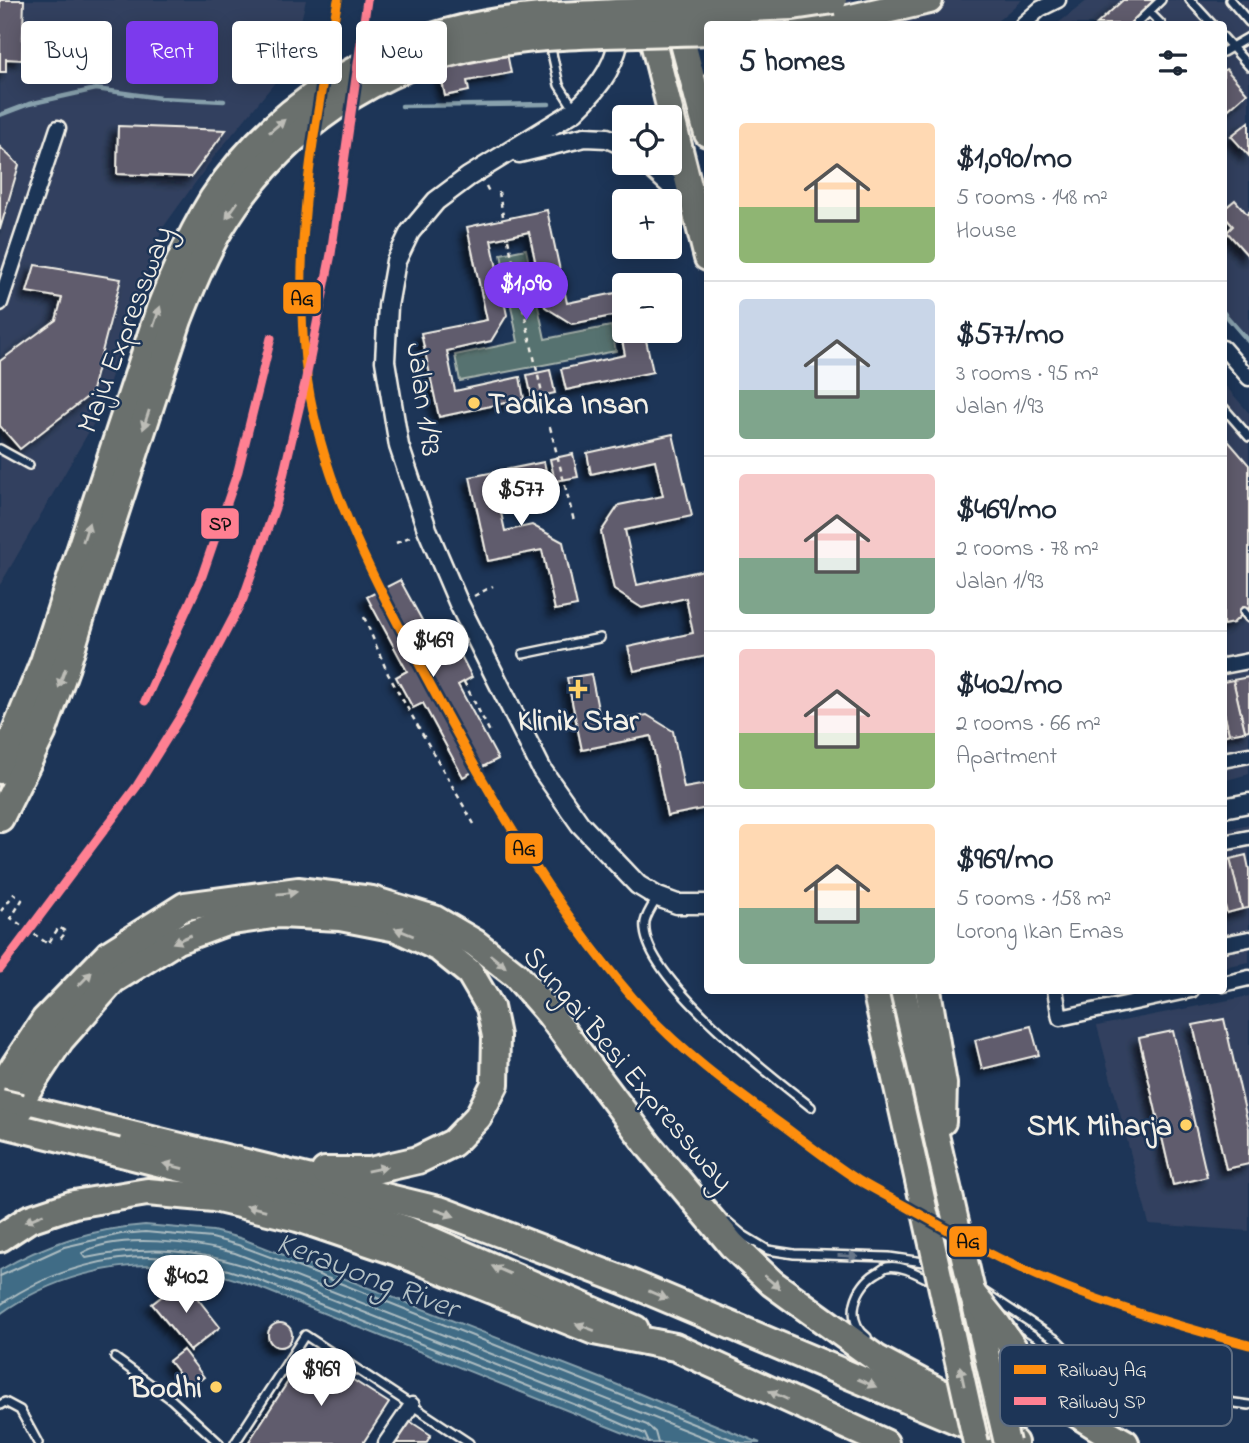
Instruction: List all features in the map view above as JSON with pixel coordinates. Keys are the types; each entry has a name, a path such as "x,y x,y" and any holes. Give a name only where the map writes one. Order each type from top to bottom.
{"highway":[{"path":"643,0 704,245"},
{"path":"672,0 704,123"},
{"name":"Maju Expressway","path":"0,818 41,733 66,666 73,605 160,309 173,274 214,199 238,165 266,135 341,78 385,54 456,30 526,18 793,6 834,0"},
{"path":"829,21 929,0"},
{"name":"Maju Expressway","path":"0,770 44,662 73,605 193,283 226,218 271,161 322,114 361,89 405,67 442,55 488,44 531,39 704,31"},
{"name":"Sungai Besi Expressway","path":"0,1088 45,1020 109,954 185,906 298,891 372,900 434,919 475,943 516,975 549,1013 649,1146 732,1245 772,1283 877,1359 941,1394 989,1439 1014,1443"},
{"path":"0,1132 60,1040 113,980 177,940 226,922 279,914 340,917 397,928 439,948 470,973 489,1007 496,1036 495,1084 478,1117 453,1143 418,1160 370,1171 285,1171"},
{"path":"876,994 909,1140 989,1439"},
{"path":"904,994 943,1161 962,1295 989,1439"},
{"path":"929,994 944,1084 943,1161"},
{"path":"0,1103 121,1143 407,1230 675,1347 885,1443"},
{"path":"0,1123 285,1171 442,1211 622,1280 989,1439"},
{"path":"0,1238 29,1219 74,1204 147,1192 214,1198 298,1218 395,1251 594,1331 675,1347"},
{"path":"962,1295 998,1326 1011,1345"},
{"path":"1097,1426 1114,1437"}],"street":[{"name":"Jalan 1/93","path":"625,0 619,46 607,75 575,111 493,161 436,201 410,232 396,261 388,306 385,361 399,446 426,528 459,604 542,770 580,824 638,885 677,904 704,904"},
{"path":"688,0 704,57"},
{"path":"1041,17 1057,1"},
{"path":"0,303 58,128"},
{"name":"Jalan 1/93","path":"493,161 585,137 612,140"},
{"path":"659,175 696,209"},
{"path":"1227,353 1249,378"},
{"path":"1227,665 1249,661"},
{"path":"1227,759 1249,755"},
{"path":"1227,807 1249,803"},
{"path":"1227,843 1249,838"},
{"path":"1227,943 1249,939"},
{"path":"1227,983 1249,978"},
{"path":"1056,994 1060,1018 1172,994"},
{"path":"386,1443 412,1405"}],"lane":[{"path":"1139,21 1161,0"},
{"path":"1190,0 1209,21"},
{"path":"1230,0 1249,22"},
{"path":"543,12 559,85 575,111"},
{"path":"1149,12 1158,21"},
{"path":"1227,49 1249,37"},
{"path":"1227,42 1249,66"},
{"path":"1227,412 1249,437"},
{"path":"0,449 29,466"},
{"path":"523,653 600,638"},
{"path":"658,897 645,922 648,944 664,973 692,1005 747,1056 811,1107"},
{"path":"649,1146 664,1157 707,1201"},
{"path":"725,1218 743,1236 768,1250 794,1254 889,1257 931,1263 943,1269"},
{"path":"870,1340 860,1332 854,1305 858,1291 867,1278 887,1267 906,1270 962,1295 1032,1345"},
{"path":"954,1275 990,1294 1059,1345"},
{"path":"235,1443 305,1335 469,1443"},
{"path":"891,1355 941,1394"},
{"path":"116,1358 172,1400 219,1443"},
{"path":"0,1405 5,1402 20,1410 38,1443"}],"path":[{"path":"499,192 503,216"},
{"path":"508,239 546,412"},
{"path":"550,427 574,521"},
{"path":"396,543 414,536"},
{"path":"459,604 493,586"},
{"path":"364,617 394,685 474,824"},
{"path":"464,682 491,734"},
{"path":"1,911 14,894 22,900 11,918 48,944 59,927 66,932 58,942"}],"shaded area":[{"path":"0,0 306,0 301,21 232,21 232,84 274,84 213,158 162,229 98,416 0,585"},
{"path":"704,0 1022,0 998,21 710,21"},
{"path":"1088,0 1249,0 1249,346 1227,320 1227,21 1061,21"},
{"path":"1227,388 1249,413 1249,774 1227,780"},
{"path":"1249,824 1249,962 1227,966 1227,829"},
{"name":"SMK Miharja","path":"1249,996 1249,1231 1149,1224 1097,1026"}],"green space":[{"path":"526,249 545,339 611,326 612,343 614,343 616,351 460,381 455,355 518,342 501,254"}],"water":[{"path":"145,1225 213,1231 240,1238 760,1443 649,1443 253,1285 195,1269 152,1265 106,1269 61,1282 19,1301 0,1314 0,1270 70,1239"}],"building":[{"path":"0,0 24,0 21,60 6,59 6,72 0,72"},
{"path":"1123,0 1156,0 1132,21 1100,21"},
{"path":"506,48 511,73 467,81 469,91 445,96 443,84 447,84 447,59"},
{"path":"1227,70 1247,93 1227,110"},
{"path":"1249,122 1249,156 1231,136"},
{"path":"118,126 226,130 191,177 117,174"},
{"path":"0,147 19,165 0,229"},
{"path":"1235,200 1247,214 1249,212 1249,257 1227,232 1233,226 1227,219 1227,207"},
{"path":"547,210 567,303 612,294 612,316 572,324 545,307 529,232 491,240 507,315 491,341 447,351 455,391 520,377 524,399 439,417 421,333 487,320 467,227"},
{"path":"35,265 121,279 91,394 20,449 0,426 0,361 56,320 62,298 27,292"},
{"path":"623,343 647,343 653,372 566,390 561,369 625,355"},
{"path":"550,370 555,393 532,398 527,375"},
{"path":"673,434 692,516 625,530 637,585 704,570 704,657 634,671 628,647 693,633 686,598 642,608 614,590 601,532 619,505 663,496 655,460 591,474 587,453"},
{"path":"1227,440 1249,465 1249,608 1233,623 1227,624"},
{"path":"573,454 578,477 555,481 550,459"},
{"path":"544,462 549,484 497,494 505,531 532,525 563,542 577,606 555,610 542,550 488,561 470,477"},
{"path":"400,580 440,653 455,644 472,677 458,685 498,759 463,777 423,703 413,708 396,677 407,671 367,597"},
{"path":"591,674 601,724 647,715 673,731 684,788 704,785 704,809 667,816 651,736 582,750 567,678"},
{"path":"1249,677 1249,730 1245,731 1233,680"},
{"path":"1233,680 1245,731 1229,734 1227,681"},
{"path":"1246,855 1249,869 1249,908 1242,909 1230,859"},
{"path":"1230,859 1242,909 1227,913 1227,860"},
{"path":"1224,1019 1249,1128 1249,1164 1226,1169 1193,1025"},
{"path":"1031,1026 1039,1055 982,1069 975,1040"},
{"path":"1173,1031 1207,1177 1173,1185 1139,1038"},
{"path":"183,1280 220,1327 190,1351 152,1304"},
{"path":"280,1323 288,1327 292,1335 288,1343 280,1347 272,1343 268,1335 272,1327"},
{"path":"183,1350 204,1377 190,1388 169,1361"},
{"path":"308,1351 389,1403 363,1443 248,1443"},
{"path":"408,1420 431,1435 426,1443 393,1443"}],"waterway":[{"path":"0,115 29,104 96,89 160,98 224,101"},
{"path":"402,106 549,104"},
{"path":"1227,317 1249,342"}],"rail line":[{"name":"AG","path":"338,0 314,134 304,224 302,315 311,402 334,485 368,564 473,763 547,884 603,961 650,1017 686,1051 725,1082 858,1180 985,1251 1038,1276 1127,1309 1249,1345"},
{"name":"SP","path":"0,969 137,786 187,706 243,599 277,502 305,383 331,254 367,0"},
{"name":"SP","path":"145,701 202,576 238,471 271,338"}],"place":[{"name":"Tadika Insan","path":"474,403"},
{"name":"Klinik Star","path":"578,689"},
{"name":"SMK Miharja","path":"1186,1125"},
{"name":"Bodhi","path":"216,1387"}],"water label":[{"name":"Kerayong River","path":"368,1274"}]}
